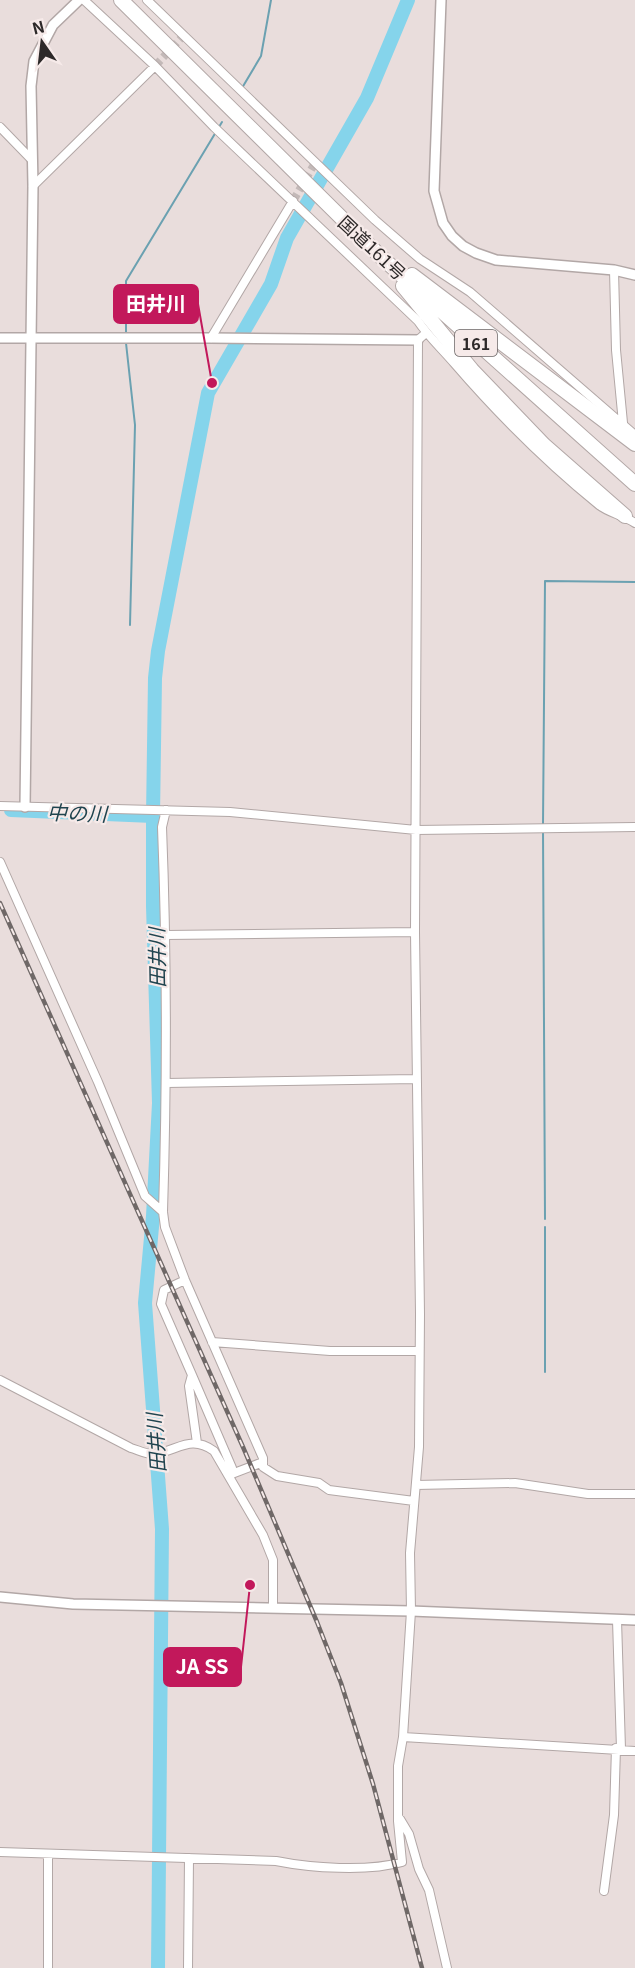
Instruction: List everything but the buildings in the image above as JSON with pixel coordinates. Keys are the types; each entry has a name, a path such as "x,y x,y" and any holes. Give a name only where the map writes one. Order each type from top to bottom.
{"highway":[{"name":"国道161号","path":"121,0 380,256 635,484"},
{"path":"380,256 443,297 635,444"},
{"path":"380,256 472,370 544,445 630,520"}],"street":[{"path":"25,807 33,186 32,86 34,61 53,25 79,0"},
{"path":"0,1852 189,1858 298,1865 386,1867 402,1862 398,1766 403,1737 411,1611 410,1553 419,1447 420,1314 415,932 422,337 418,319 217,130 155,66 84,0"},
{"path":"147,0 419,263 470,292 635,435"},
{"path":"441,0 434,191 443,223 452,236 476,253 496,260 614,270 635,275"},
{"path":"33,186 155,66"},
{"path":"0,127 32,160"},
{"path":"211,338 294,202"},
{"path":"614,270 616,350 623,423"},
{"path":"0,338 422,337 520,435 601,507 630,520"},
{"path":"0,806 230,812 416,830 635,827"},
{"path":"166,810 162,827 166,935 167,1083 161,1210 165,1227 185,1280 263,1462 263,1467 277,1476 319,1483 329,1490 414,1501"},
{"path":"0,862 98,1082 145,1196 161,1210"},
{"path":"166,935 415,932"},
{"path":"167,1083 416,1079"},
{"path":"185,1280 164,1290 161,1304 232,1468 229,1475"},
{"path":"212,1342 330,1351 418,1351"},
{"path":"192,1375 189,1386 197,1443"},
{"path":"0,1380 131,1448 153,1454 197,1443 206,1445 214,1451 263,1535 273,1560 273,1608"},
{"path":"229,1475 263,1462"},
{"path":"416,1485 515,1483 588,1494 635,1494"},
{"path":"0,1597 73,1604 411,1611 635,1620"},
{"path":"604,1891 614,1815 618,1749 617,1620"},
{"path":"403,1737 635,1750"},
{"path":"399,1818 409,1834 419,1869 429,1890 447,1968"},
{"path":"48,1854 48,1968"},
{"path":"188,1968 189,1858"}],"waterway":[{"path":"242,88 261,56 271,0"},
{"name":"田井川","path":"158,1968 162,1529 145,1303 153,1216 159,1103 153,906 155,678 158,651 208,393 271,284 287,238 367,98 408,0"},
{"path":"126,334 126,281 222,122"},
{"path":"126,343 135,425 130,625"},
{"path":"543,825 545,581 635,582"},
{"name":"中の川","path":"11,810 153,816"},
{"path":"543,830 545,1219"},
{"path":"545,1227 545,1372"}],"tunnel":[{"path":"155,66 183,36"},
{"path":"293,201 315,163"}],"railway":[{"path":"0,903 243,1447 317,1622 341,1683 373,1784 422,1968"}],"place":[{"name":"田井川","path":"212,383"},
{"name":"JA SS","path":"250,1585"}]}
